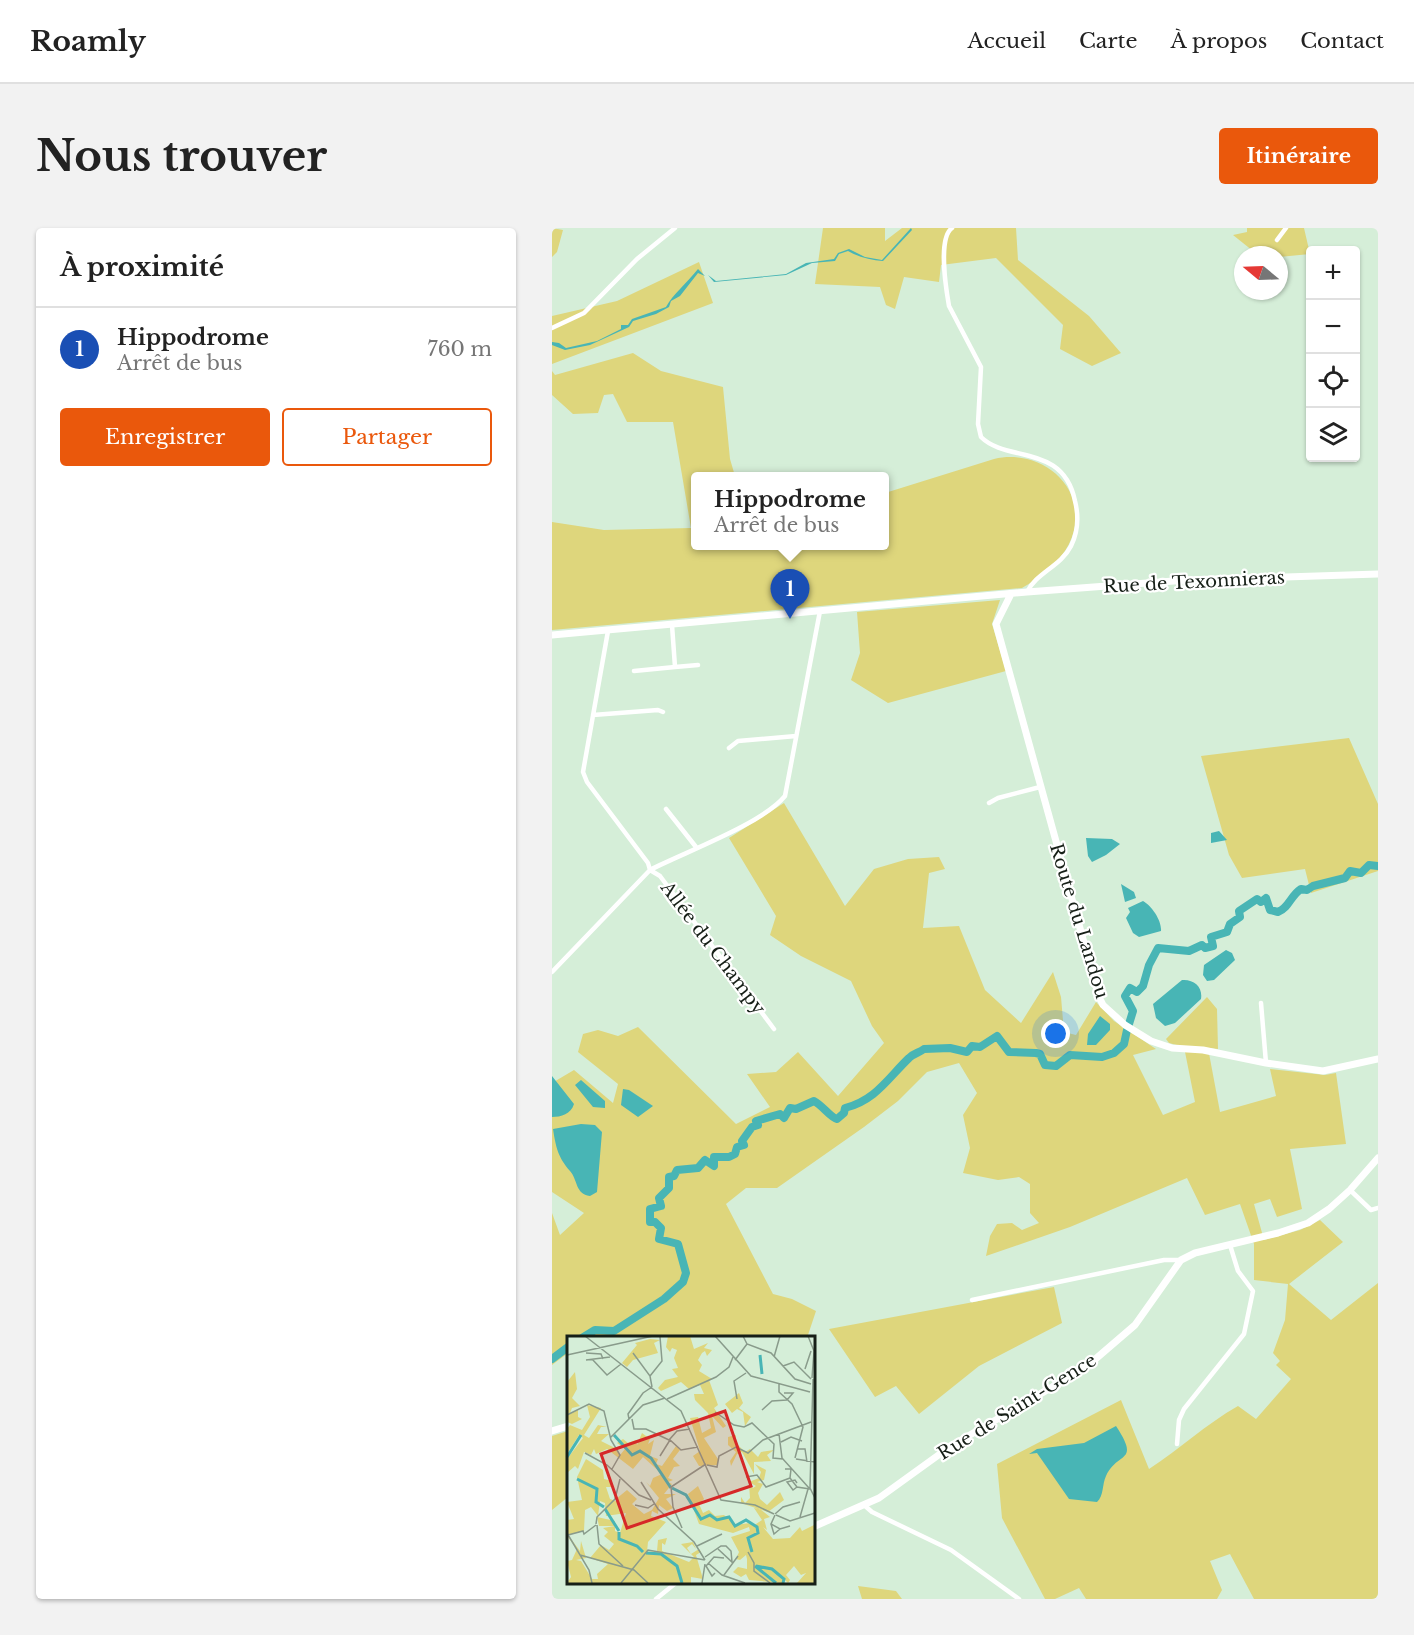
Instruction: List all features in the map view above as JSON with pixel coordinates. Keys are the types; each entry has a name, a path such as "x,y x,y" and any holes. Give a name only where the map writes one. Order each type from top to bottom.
{"street":[{"path":"552,328 584,313 637,259 675,228"},
{"path":"952,228 948,230 944,243 947,295 949,306 981,367 978,424 981,437 990,443 1050,464 1069,485 1077,507 1076,535 1066,556 1031,584 1027,592"},
{"path":"1277,240 1286,228"},
{"name":"Rue de Texonnieras","path":"552,635 1027,592 1187,580 1378,574"},
{"name":"Route du Landou","path":"1011,594 996,624 1103,1005 1125,1025 1160,1045 1329,1071 1378,1059"},
{"path":"552,971 650,870 736,830 778,804 785,796 820,611"},
{"path":"672,625 675,667"},
{"name":"Allée du Champy","path":"608,631 583,772 587,782 648,863 650,870 660,876 774,1029"},
{"path":"633,671 698,665"},
{"path":"593,715 657,710 663,712"},
{"path":"729,748 738,741 796,736"},
{"path":"989,803 998,798 1040,787"},
{"path":"666,809 696,847"},
{"path":"1261,1003 1266,1063"},
{"path":"972,1300 1164,1260 1181,1260 1196,1252 1278,1233 1308,1223 1329,1209 1350,1190 1378,1158"},
{"path":"1350,1190 1368,1208 1374,1210 1378,1208"},
{"path":"1178,1444 1179,1420 1184,1410 1244,1334 1248,1322 1253,1291 1238,1270 1230,1245"},
{"name":"Rue de Saint-Gence","path":"814,1527 864,1505 894,1487 951,1446 1084,1368 1135,1325 1181,1260"},
{"path":"552,1431 567,1426"},
{"path":"864,1505 872,1512 951,1550 1019,1599"},
{"path":"656,1599 675,1584"}],"shaded area":[{"path":"552,228 563,230 557,252 552,257"},
{"path":"823,228 885,228 885,241 902,228 1016,228 1018,260 1089,316 1121,353 1092,366 1060,349 1063,325 996,258 941,265 939,282 904,277 895,309 886,305 880,287 815,284"},
{"path":"1247,228 1304,228 1308,246 1306,246 1306,254 1288,256 1288,246 1247,246 1233,235 1247,232"},
{"path":"699,262 713,303 552,364 552,316 617,301"},
{"path":"633,353 661,371 723,387 730,459 734,472 691,472 691,528 673,422 627,422 613,394 604,395 598,413 573,414 552,395 552,371 555,375"},
{"path":"1013,457 1031,460 1047,467 1060,478 1070,492 1075,508 1075,525 1069,544 1049,569 1022,588 552,630 552,522 604,530 691,528 691,550 889,550 889,492 994,459"},
{"path":"1000,600 992,624 1006,671 888,703 851,680 860,653 857,612"},
{"path":"1349,738 1378,804 1378,871 1311,893 1305,869 1242,878 1229,855 1201,756"},
{"path":"784,803 845,906 874,869 908,859 939,857 945,869 929,873 923,928 959,926 985,990 1021,1023 1053,972 1061,997 1064,1032 1076,1035 1096,1002 1114,1021 1156,1049 1133,1055 1163,1115 1195,1102 1184,1047 1169,1043 1166,1039 1207,997 1217,1009 1218,1049 1208,1048 1220,1112 1276,1096 1270,1069 1325,1075 1336,1073 1346,1144 1290,1149 1302,1209 1277,1217 1270,1199 1254,1204 1264,1240 1300,1230 1320,1220 1343,1242 1289,1284 1331,1320 1378,1283 1378,1599 1254,1599 1230,1554 1210,1561 1222,1590 1217,1599 1086,1599 1079,1588 1055,1599 1045,1599 1002,1518 997,1464 1121,1400 1149,1469 1238,1406 1256,1419 1291,1379 1276,1365 1280,1361 1273,1353 1285,1320 1288,1284 1254,1280 1254,1244 1240,1204 1205,1215 1187,1178 1070,1227 986,1256 990,1236 997,1224 1012,1223 1022,1230 1039,1223 1030,1213 1030,1184 1019,1177 998,1180 963,1173 970,1148 963,1115 977,1093 959,1063 927,1072 898,1101 777,1188 746,1188 726,1204 773,1294 792,1299 816,1311 808,1335 567,1336 567,1354 552,1365 552,1213 560,1235 584,1213 552,1192 552,1083 574,1070 613,1103 618,1084 578,1052 583,1034 598,1030 618,1036 638,1027 736,1124 770,1107 747,1074 776,1072 798,1052 838,1096 884,1043 872,1026 851,981 801,956 770,935 776,916 729,838"},
{"path":"1054,1287 1062,1323 979,1366 919,1414 896,1386 875,1397 829,1329"},
{"path":"567,1431 567,1498 552,1510 552,1436"},
{"path":"858,1586 896,1591 902,1599 862,1599"}],"water":[{"path":"911,228 912,230 883,261 865,258 848,251 839,254 835,261 812,263 786,275 714,282 708,275 716,281 786,274 806,263 834,259 838,253 849,249 865,257 882,260"},
{"path":"698,269 705,276 698,273 680,296 671,301 669,307 656,314 633,321 629,327 590,345 565,350 552,345 552,342 559,343 566,348 597,341 621,329 621,325 628,325 632,319 666,307 672,298"},
{"path":"1219,831 1227,840 1211,843 1211,833"},
{"path":"1086,838 1112,839 1120,844 1092,862 1088,856"},
{"path":"1121,884 1134,892 1136,898 1125,902"},
{"path":"1143,901 1156,914 1161,931 1139,937 1133,933 1126,918 1130,912 1128,908"},
{"path":"1226,950 1232,953 1235,960 1214,980 1207,981 1203,975 1204,965"},
{"path":"1182,980 1190,981 1199,987 1201,999 1175,1023 1165,1026 1156,1018 1153,1004"},
{"path":"1100,1016 1110,1024 1110,1030 1096,1045 1087,1045 1088,1034"},
{"path":"552,1076 574,1104 565,1114 552,1117"},
{"path":"581,1080 605,1101 605,1108 593,1107 575,1085"},
{"path":"623,1089 629,1090 653,1106 638,1117 621,1105"},
{"path":"581,1124 595,1125 602,1132 597,1192 590,1196 579,1190 573,1175 560,1157 553,1129"},
{"path":"1116,1426 1127,1446 1127,1452 1106,1476 1101,1497 1097,1502 1069,1499 1037,1453 1029,1454 1037,1449 1084,1443"}],"waterway":[{"path":"1129,1024 1133,1011 1125,996 1130,988 1137,992 1143,986 1149,965 1158,948 1189,951 1202,945 1205,948 1213,946 1211,937 1227,932 1230,924 1240,917 1239,911 1257,899 1261,902 1266,898 1270,910 1278,912 1285,908 1301,889 1307,890 1313,886 1345,878 1350,871 1361,873 1369,865 1378,866"},
{"path":"585,1336 595,1330 614,1331 664,1299 683,1282 686,1273 678,1244 659,1239 661,1228 655,1222 650,1222 650,1209 661,1206 659,1198 669,1188 669,1177 674,1176 677,1170 698,1168 705,1160 714,1166 714,1157 729,1157 735,1154 737,1147 744,1145 742,1141 752,1127 758,1125 756,1121 780,1114 784,1118 790,1108 796,1109 814,1101 837,1119 844,1113 845,1108 865,1100 881,1088 909,1058 924,1049 950,1048 967,1052 972,1046 980,1047 997,1036 1009,1052 1040,1054 1045,1065 1056,1066 1070,1055 1102,1057 1114,1053 1124,1044 1127,1030"},
{"path":"552,1359 567,1348"}],"place":[{"name":"Hippodrome","path":"790,619"}]}
